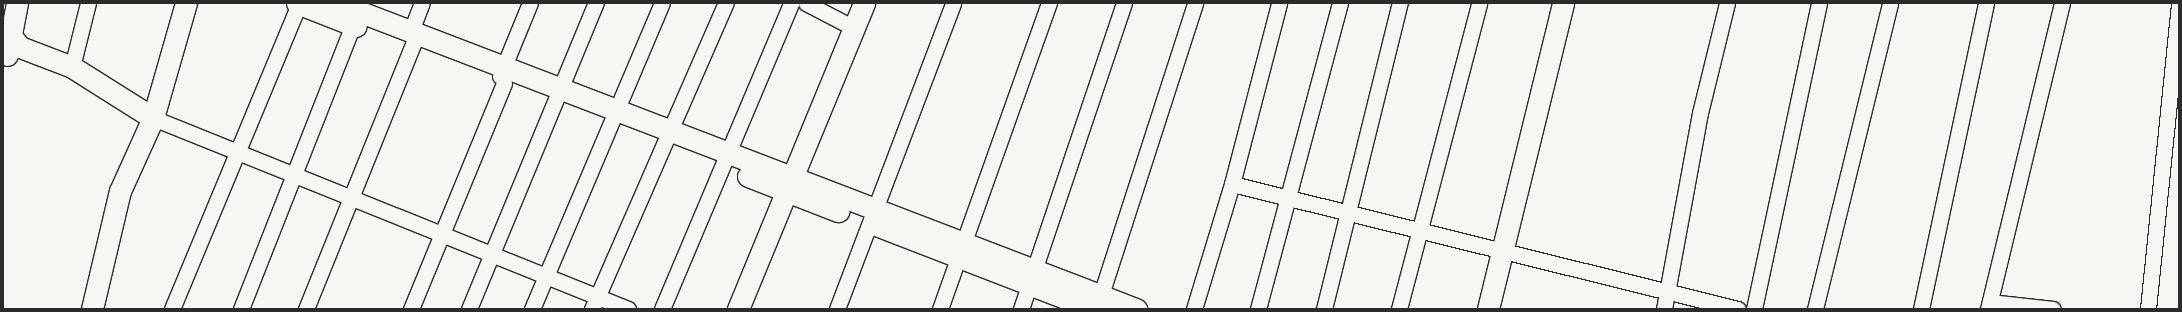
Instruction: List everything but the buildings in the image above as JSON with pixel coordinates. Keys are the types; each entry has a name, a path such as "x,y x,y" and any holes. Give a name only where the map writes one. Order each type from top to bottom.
{"street":[{"path":"17,3 9,45 72,67 153,118 546,276 594,303 628,309"},
{"path":"72,67 88,3"},
{"path":"92,309 120,190 153,118 186,3"},
{"path":"172,309 298,3 327,6 358,13 502,77 558,95 1032,277 1097,305 1136,309"},
{"path":"306,309 413,37 422,3"},
{"path":"411,309 442,234 530,3"},
{"path":"469,309 596,3"},
{"path":"532,309 662,3"},
{"path":"594,303 726,3"},
{"path":"662,309 792,3"},
{"path":"806,3 854,28"},
{"path":"738,309 864,3"},
{"path":"837,309 953,3"},
{"path":"940,309 1049,3"},
{"path":"1021,309 1124,3"},
{"path":"1097,305 1195,3"},
{"path":"1194,309 1232,184 1279,3"},
{"path":"1258,309 1340,3"},
{"path":"1324,309 1400,3"},
{"path":"1399,309 1417,230 1479,3"},
{"path":"1488,309 1504,252 1563,3"},
{"path":"1664,309 1700,113 1727,3"},
{"path":"1754,309 1819,3"},
{"path":"1815,309 1890,3"},
{"path":"1921,309 1986,3"},
{"path":"2053,309 1989,306 2062,3"},
{"path":"2148,309 2179,3"},
{"path":"241,309 358,13"},
{"path":"1232,184 1738,309"}]}
